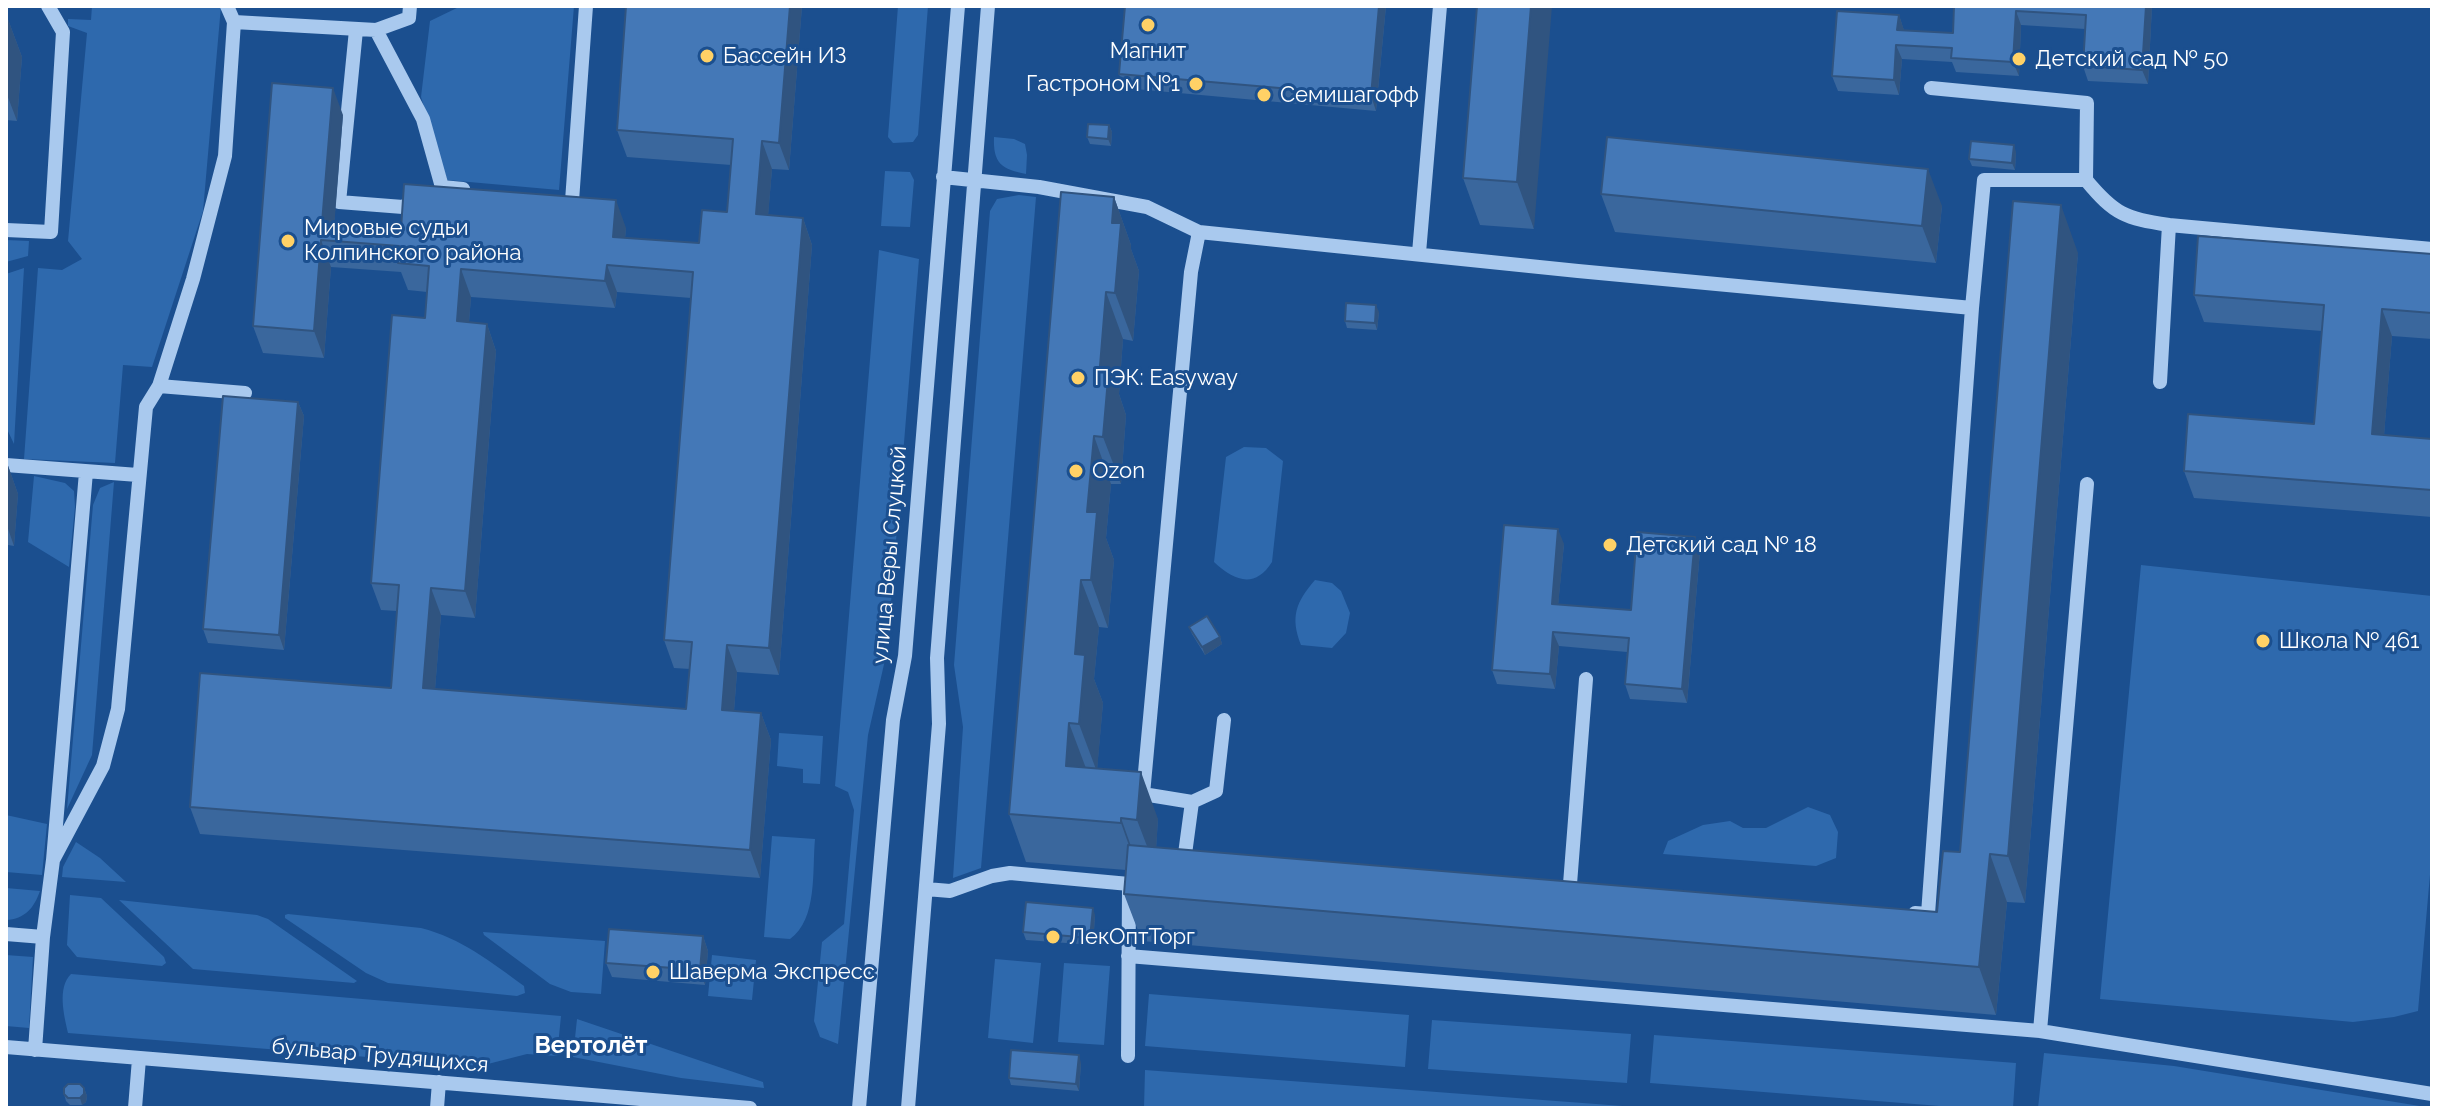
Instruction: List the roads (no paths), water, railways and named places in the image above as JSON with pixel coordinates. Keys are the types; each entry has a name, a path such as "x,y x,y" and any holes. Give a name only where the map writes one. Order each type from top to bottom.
{"street":[{"path":"6,230 51,232 63,32 48,6"},
{"path":"53,860 103,766 118,709 146,407 159,386 193,279 225,156 234,22 227,6"},
{"path":"234,22 376,30 409,18 410,6"},
{"path":"572,201 586,6"},
{"name":"улица Веры Слуцкой","path":"859,1108 893,720 905,656 958,6"},
{"path":"908,1108 939,724 937,658 988,6"},
{"path":"1419,253 1440,6"},
{"path":"356,30 339,202 403,207 442,187 485,192"},
{"path":"376,30 423,119 442,187"},
{"path":"1931,88 2087,103 2086,180 2107,205 2135,220 2432,249"},
{"path":"943,177 1039,187 1147,207 1199,232 1972,308"},
{"path":"1897,912 1928,914 1984,180 2086,180"},
{"path":"2160,382 2169,225"},
{"path":"1199,232 1191,272 1143,794 1192,802 1216,791 1224,720"},
{"path":"159,386 245,393"},
{"path":"6,465 138,475"},
{"path":"35,1050 86,472"},
{"path":"2040,1031 2087,484"},
{"path":"1586,679 1562,884 1586,885"},
{"path":"1187,857 1192,802"},
{"path":"926,889 950,891 1010,873 1129,884 1161,875"},
{"path":"1128,1056 1129,884"},
{"path":"6,934 43,937"},
{"path":"1128,956 2040,1031 2432,1094"},
{"name":"бульвар Трудящихся","path":"6,1047 750,1108"},
{"path":"135,1108 139,1059"},
{"path":"437,1108 439,1082"}],"place":[{"name":"Магнит","path":"1148,25"},
{"name":"Бассейн ИЗ","path":"707,56"},
{"name":"Детский сад № 50","path":"2019,59"},
{"name":"Гастроном №1","path":"1196,84"},
{"name":"Семишагофф","path":"1264,95"},
{"name":"Мировые судьи Колпинского района","path":"288,241"},
{"name":"ПЭК: Easyway","path":"1078,378"},
{"name":"Ozon","path":"1076,471"},
{"name":"Детский сад № 18","path":"1610,545"},
{"name":"Школа № 461","path":"2263,641"},
{"name":"ЛекОптТорг","path":"1053,937"},
{"name":"Шаверма Экспресс","path":"653,972"}],"district":[{"name":"Вертолёт","path":"591,1046"}]}
